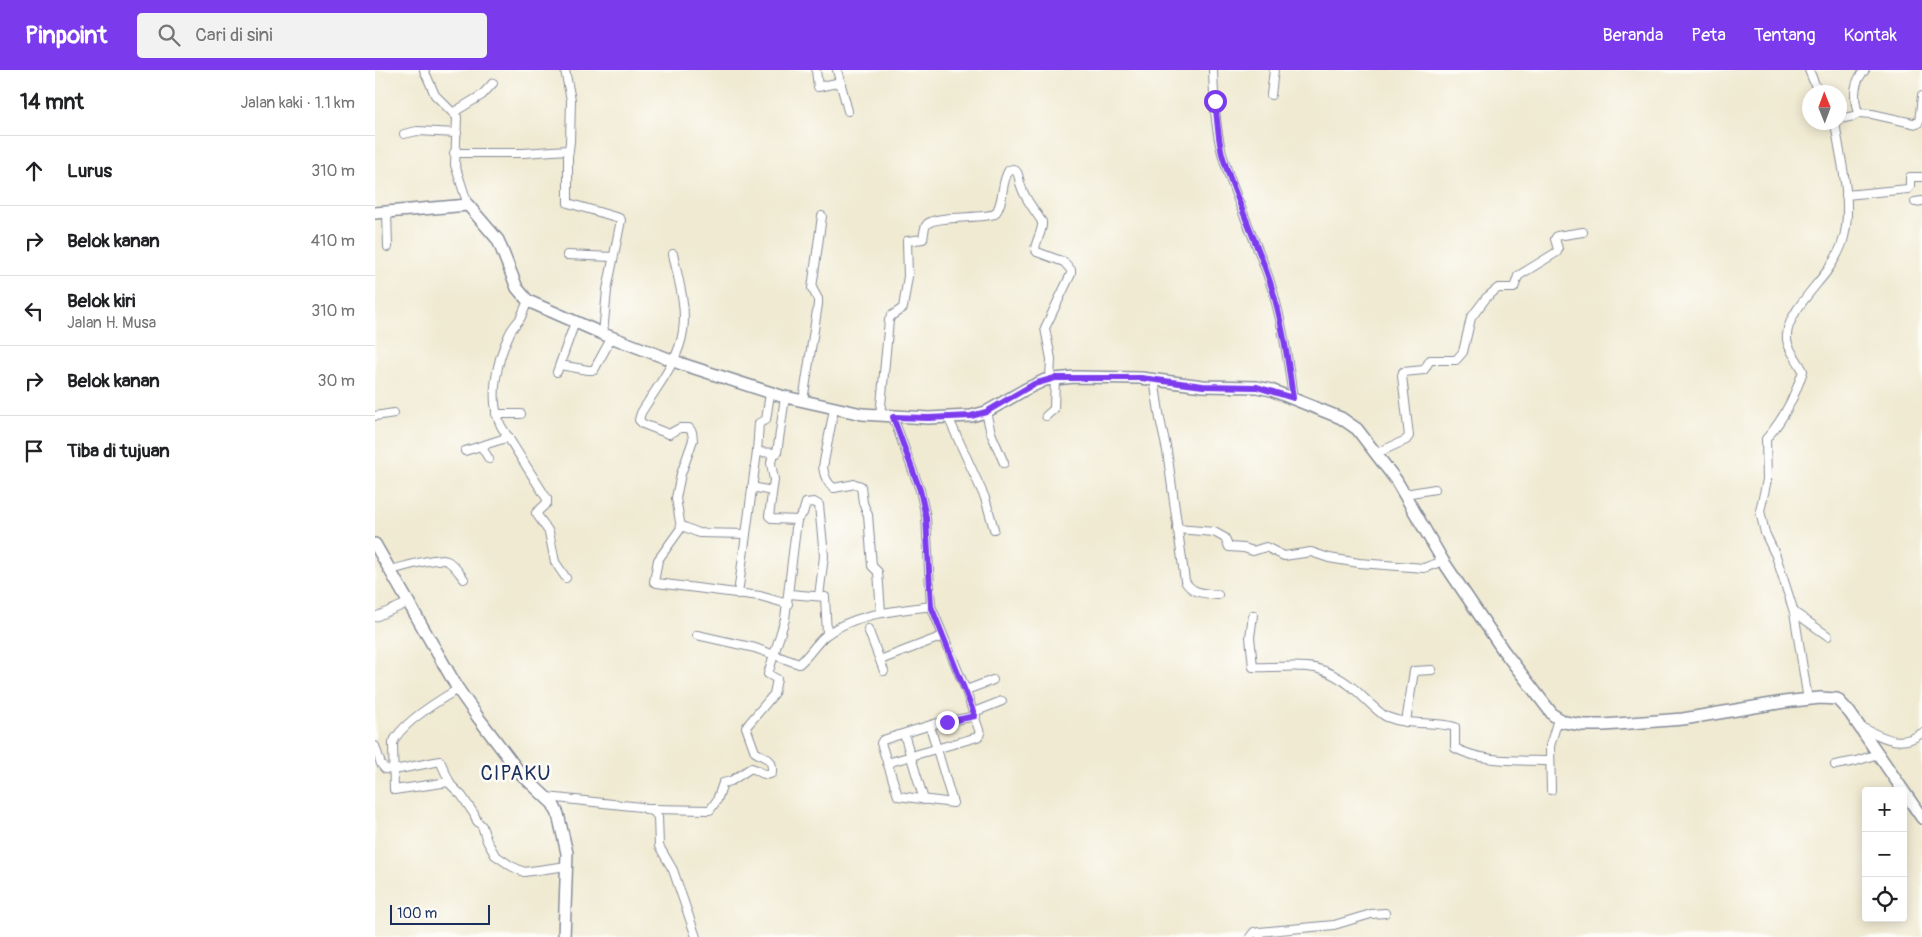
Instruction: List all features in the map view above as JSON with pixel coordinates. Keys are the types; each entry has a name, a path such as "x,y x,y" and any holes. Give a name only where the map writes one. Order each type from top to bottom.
{"street":[{"path":"424,70 435,95 457,117 455,165 467,205 498,240 517,288 527,301 575,322 674,360 770,393 834,409 880,416 971,416 986,412 1034,384 1053,378 1154,379 1203,386 1257,387 1293,398 1347,421 1357,429 1405,494 1443,561 1503,650 1558,719 1573,724 1604,725 1703,716 1808,700 1837,699 1859,726 1922,818"},
{"path":"565,70 571,100 571,142 568,150 569,204 620,219 607,290 608,335 594,370 558,368 575,322"},
{"path":"816,70 818,86 841,82"},
{"path":"837,70 848,111"},
{"path":"1213,70 1222,152 1271,285 1282,333 1293,398"},
{"path":"1271,95 1274,70"},
{"path":"1809,70 1815,85"},
{"path":"1858,113 1855,104 1855,88 1857,81 1865,70"},
{"path":"454,112 482,95 493,83"},
{"path":"1847,117 1858,113 1872,114 1917,124 1919,122 1922,96"},
{"path":"1808,700 1794,612 1776,556 1765,533 1759,506 1767,480 1766,439 1777,427 1797,390 1803,371 1787,343 1790,323 1796,310 1839,253 1844,236 1846,196 1836,130"},
{"path":"403,134 417,131 457,133"},
{"path":"454,153 515,153 568,150"},
{"path":"880,416 889,320 891,316 903,308 908,278 907,241 923,238 926,226 929,223 946,219 995,214 1000,207 1004,179 1009,170 1013,169 1018,174 1020,184 1028,201 1042,222 1043,226 1035,249 1037,252 1064,262 1071,270 1071,274 1045,328 1051,359 1054,408 1046,416"},
{"path":"1846,196 1908,189 1911,177 1922,177"},
{"path":"375,213 467,205"},
{"path":"387,212 388,247"},
{"path":"803,401 819,299 812,288 822,216"},
{"path":"1377,454 1406,440 1409,436 1402,374 1424,370 1430,360 1455,360 1463,352 1472,316 1486,298 1497,289 1515,288 1519,276 1557,252 1555,239 1557,236 1583,232"},
{"path":"673,254 681,291 684,326 681,342 674,360 641,413 639,420 643,424 669,434 685,427 692,432 693,440 681,474 677,495 682,526 658,560 654,580 655,583 765,597 788,604"},
{"path":"567,255 613,257"},
{"path":"527,301 522,316 509,335 500,363 496,389 496,414 501,426 547,499 547,503 536,513 549,532 555,562 566,578"},
{"path":"1154,379 1167,451 1185,581 1187,586 1194,591 1218,595"},
{"path":"738,594 757,452 759,423 766,420 770,393"},
{"path":"757,452 776,453 778,451 785,397"},
{"path":"834,409 823,467 824,474 827,481 834,488 855,484 861,486 863,503 868,514 872,566 878,572 881,612"},
{"path":"986,412 991,433 1004,463"},
{"path":"375,416 394,413"},
{"path":"496,414 521,414"},
{"path":"887,763 975,738 979,736 980,732 975,714 931,606 926,517 920,490 893,417"},
{"path":"949,417 985,498 994,529"},
{"path":"465,451 509,437"},
{"path":"481,446 489,460"},
{"path":"773,453 771,463 774,480 768,513 770,518 797,520"},
{"path":"752,487 772,491"},
{"path":"1405,494 1435,489"},
{"path":"547,797 650,809 710,810 717,800 723,783 731,781 751,768 763,774 772,770 768,759 755,751 746,727 775,692 777,680 769,673 788,604 797,520 803,513 806,503 814,502 819,505 824,556 819,596"},
{"path":"682,526 699,533 746,534"},
{"path":"1177,529 1214,532 1225,538 1229,547 1255,551 1266,547 1284,556 1311,552 1329,558 1359,563 1424,568 1443,561"},
{"path":"375,544 378,558 391,570 458,689 520,772 553,804 562,825 566,847 564,937"},
{"path":"391,570 423,562 441,560 450,562 464,579"},
{"path":"789,594 825,598 827,634"},
{"path":"375,617 409,602"},
{"path":"697,635 755,648 799,664 827,634 852,622 881,612 931,606"},
{"path":"1794,612 1828,636"},
{"path":"1253,615 1250,637 1252,666 1298,665 1317,668 1344,681 1385,716 1406,722 1455,728 1455,748 1468,754 1509,760 1549,761"},
{"path":"868,629 884,671"},
{"path":"880,660 943,636"},
{"path":"1406,722 1414,671 1432,670"},
{"path":"965,690 993,680"},
{"path":"449,782 396,790 393,744 395,739 428,708 458,689"},
{"path":"930,726 953,804 898,796 881,742 930,726 975,714 1002,701"},
{"path":"1551,790 1550,746 1558,719"},
{"path":"1859,726 1881,737 1902,742 1915,738 1922,733"},
{"path":"904,734 924,800"},
{"path":"375,746 382,767 395,770 441,762 449,782 462,796 482,826 492,852 501,860 524,872 567,866"},
{"path":"1835,765 1878,754"},
{"path":"650,809 657,817 659,846 673,870 689,923 696,937"},
{"path":"1255,935 1259,932 1334,925 1371,914 1385,913"}],"district":[{"name":"CIPAKU","path":"516,773"}],"route":[{"path":"947,722 975,716 931,606 926,517 920,490 893,417 971,416 995,408 1034,384 1055,378 1075,377 1141,378 1203,386 1257,387 1293,398 1291,377 1271,285 1222,152 1215,101"}]}
